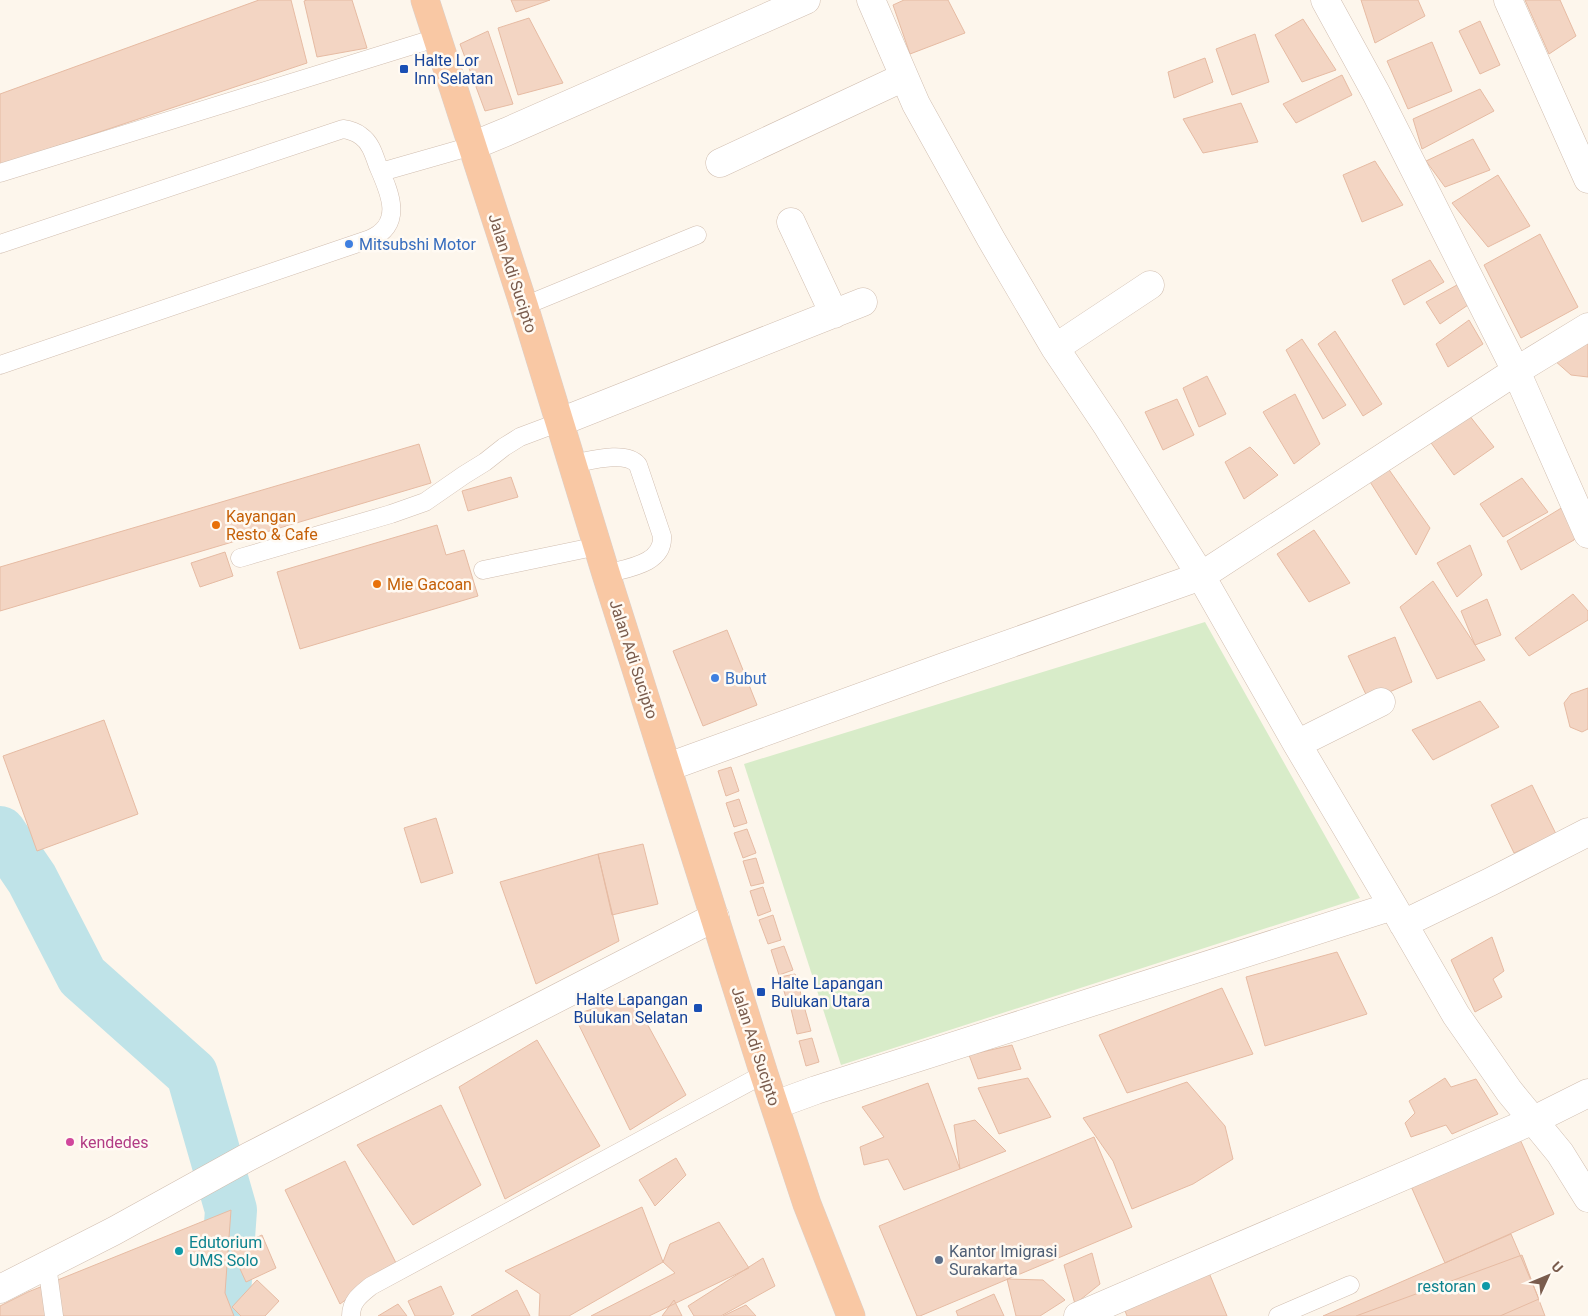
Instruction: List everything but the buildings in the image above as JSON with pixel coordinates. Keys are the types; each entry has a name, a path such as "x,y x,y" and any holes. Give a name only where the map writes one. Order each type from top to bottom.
{"highway":[{"name":"Jalan Adi Sucipto","path":"424,0 524,306 606,574 764,1074 807,1204 851,1316"}],"street":[{"path":"472,146 806,0"},
{"path":"871,0 916,104 991,239 1055,348 1108,427 1201,576 1456,1015 1510,1090 1560,1153 1588,1198"},
{"path":"1325,0 1376,94 1516,371 1588,534"},
{"path":"1508,0 1588,179"},
{"path":"720,163 904,77"},
{"path":"791,222 834,314"},
{"path":"1055,348 1150,284"},
{"path":"560,422 863,302"},
{"path":"668,767 944,666 1201,576 1516,371 1588,327"},
{"path":"1297,744 1381,702"},
{"path":"775,1105 835,1084 1398,915 1490,882 1588,832"},
{"path":"0,1289 114,1231 248,1157 715,917"},
{"path":"1078,1316 1534,1120 1588,1093"}],"lane":[{"path":"0,173 436,38"},
{"path":"0,244 343,129 352,131 366,140 392,202 386,228 376,237 0,365"},
{"path":"381,172 472,146"},
{"path":"524,306 697,235"},
{"path":"240,558 391,514 425,502 520,437 560,422"},
{"path":"572,464 612,457 629,459 636,462 662,536 660,549 654,556 642,564 606,574"},
{"path":"483,570 598,546"},
{"path":"351,1316 353,1304 358,1296 371,1286 764,1074"},
{"path":"47,1265 54,1316"},
{"path":"1278,1316 1350,1286"}],"green space":[{"path":"1205,622 1360,898 841,1065 744,764"}],"waterway":[{"path":"0,832 32,879 82,976 192,1074 231,1210 225,1293 234,1316"}],"place":[{"name":"Halte Lor Inn Selatan","path":"404,69"},
{"name":"Mitsubshi Motor","path":"349,244"},
{"name":"Kayangan Resto & Cafe","path":"216,525"},
{"name":"Mie Gacoan","path":"377,584"},
{"name":"Bubut","path":"715,678"},
{"name":"Halte Lapangan Bulukan Utara","path":"761,992"},
{"name":"Halte Lapangan Bulukan Selatan","path":"698,1008"},
{"name":"kendedes","path":"70,1142"},
{"name":"Edutorium UMS Solo","path":"179,1251"},
{"name":"Kantor Imigrasi Surakarta","path":"939,1260"},
{"name":"restoran","path":"1486,1286"}]}
